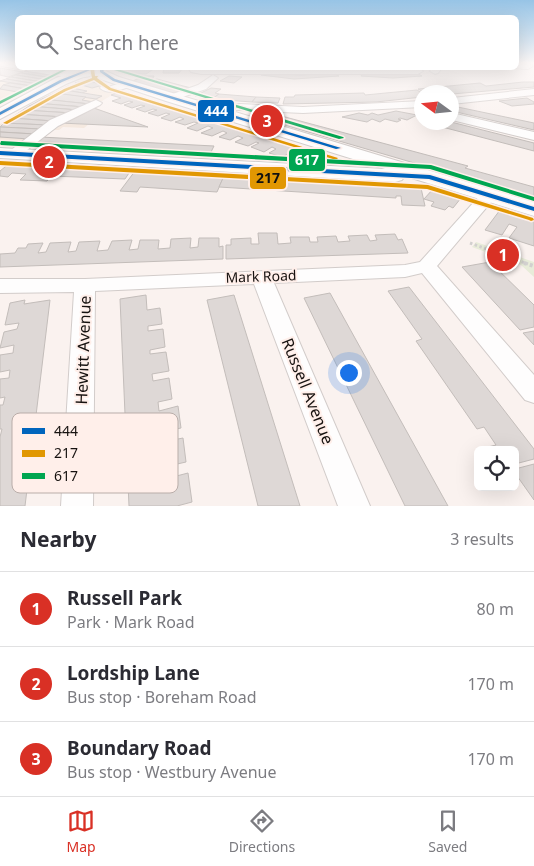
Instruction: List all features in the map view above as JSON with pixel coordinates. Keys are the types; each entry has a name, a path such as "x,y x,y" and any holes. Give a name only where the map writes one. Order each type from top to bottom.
{"main road":[{"path":"2,110 52,87"},
{"path":"136,87 534,209"},
{"path":"344,173 359,164 359,158 353,153"},
{"path":"4,154 430,177"}],"street":[{"path":"171,98 202,87"},
{"path":"459,100 534,92"},
{"path":"4,154 54,123 96,103"},
{"path":"194,105 303,110 414,105"},
{"path":"406,106 414,108"},
{"path":"459,119 534,136"},
{"path":"489,195 428,266 534,393"},
{"name":"Mark Road","path":"0,286 85,285 405,270 428,266"},
{"name":"Russell Avenue","path":"261,276 354,506"},
{"name":"Hewitt Avenue","path":"80,413 85,285"},
{"name":"Hewitt Avenue","path":"77,493 77,506"}],"path":[{"path":"470,243 534,266"}],"shaded area":[{"path":"0,87 34,87 28,89 0,103"},
{"path":"68,87 114,87 122,89 92,107 148,127 89,124 84,128 63,127 59,130 49,130 27,147 0,145 0,124 48,94"}],"green space":[{"path":"476,242 534,262 534,277 521,265 472,247"}],"building":[{"path":"2,87 12,87 25,89 18,92 0,89"},
{"path":"12,87 31,87 25,89"},
{"path":"70,87 87,91 82,93 62,89"},
{"path":"152,87 191,88 176,94"},
{"path":"459,87 534,87 459,93"},
{"path":"211,88 221,89 215,93 219,94 212,99 195,96"},
{"path":"62,89 102,96 96,99 55,93"},
{"path":"414,90 414,98 376,102 283,104 285,97 294,97 295,95 364,93 365,95"},
{"path":"122,91 331,156 320,163 290,153 282,157 269,153 276,149 272,147 264,152 251,147 259,143 256,142 248,146 235,142 243,138 238,136 230,140 219,137 227,133 223,131 212,136 201,133 213,128 208,126 197,131 187,128 198,123 194,122 185,125 175,122 184,119 180,117 171,121 161,118 170,114 166,113 158,116 148,113 157,110 153,109 145,112 136,109 145,106 141,105 132,108 124,105 133,102 129,101 121,104 112,101 121,98 111,95"},
{"path":"55,93 86,97 82,100 94,102 90,104 42,99"},
{"path":"219,94 256,97 252,102 212,99"},
{"path":"256,97 280,98 278,103 252,102"},
{"path":"527,98 534,102 534,104 512,106 499,101"},
{"path":"42,99 90,104 84,107 35,103"},
{"path":"35,103 84,107 78,110 29,106"},
{"path":"29,106 78,110 72,113 23,110"},
{"path":"91,107 148,127 60,123"},
{"path":"459,107 534,123 534,130 459,113"},
{"path":"23,110 72,113 63,117 17,114"},
{"path":"396,111 414,114 414,116 407,120 400,118 398,119 401,120 397,122 385,119 380,122 372,119 367,122 342,117 359,113 378,115"},
{"path":"17,114 63,117 54,121 11,118"},
{"path":"263,114 270,116 274,114 468,166 465,168 534,187 534,198 257,117"},
{"path":"11,118 52,121 47,125 4,123"},
{"path":"4,123 47,125 41,129 0,127"},
{"path":"459,124 534,143 534,151 454,130 459,130"},
{"path":"0,127 41,129 35,134 0,132"},
{"path":"0,132 35,134 29,139 0,137"},
{"path":"40,137 214,146 210,154 31,145"},
{"path":"10,163 131,170 125,179 52,176 47,181 20,180 26,174 12,173 8,177 0,176 0,171"},
{"path":"135,171 224,176 217,192 140,187 137,192 120,191"},
{"path":"224,176 421,188 425,206 402,205 401,196 396,196 396,198 219,187"},
{"path":"433,189 461,198 453,208 449,206 445,210 431,206 434,202 424,199"},
{"path":"500,210 534,221 534,246 509,238 517,227 509,224 502,235 485,230"},
{"path":"258,233 277,233 278,244 291,243 290,237 309,237 310,242 318,242 317,237 336,236 338,242 350,241 348,236 367,235 370,241 377,240 375,235 395,234 398,240 402,239 408,253 226,259 226,245 231,245 231,239 251,238 251,244 259,244"},
{"path":"191,238 190,248 198,247 199,238 219,238 219,247 223,246 223,259 0,267 0,254 15,253 18,248 26,248 28,244 43,243 38,253 46,252 50,243 71,242 68,252 76,251 79,242 100,241 97,251 108,250 112,241 132,240 129,250 138,249 140,240 159,240 158,249 170,248 171,239"},
{"path":"490,262 534,305 534,327 520,330 462,267"},
{"path":"409,287 534,449 534,459 519,463 519,446 492,446 496,445 484,427 477,429 416,341 422,339 388,291"},
{"path":"330,293 448,506 405,506 304,298"},
{"path":"146,295 147,310 160,308 162,324 148,326 148,331 163,329 165,347 150,350 150,354 166,352 169,371 152,374 153,381 169,378 172,399 158,402 159,411 178,406 181,428 178,429 178,413 125,413 120,299"},
{"path":"234,295 300,506 258,506 207,300"},
{"path":"25,300 24,304 50,300 36,413 12,413 12,493 27,493 25,506 0,506 0,437 2,429 0,429 0,405 3,405 5,397 0,398 0,379 9,378 10,370 0,372 0,355 13,353 14,345 0,348 4,332 17,329 19,323 5,325 10,303"},
{"path":"534,331 534,345 523,333"},
{"path":"183,438 186,462 178,464 178,439"},
{"path":"534,464 534,500 519,479 519,468"},
{"path":"188,473 192,502 177,506 129,506 128,493 178,493 178,476"}],"transit line":[{"name":"617","path":"0,103 32,87"},
{"name":"444","path":"0,114 51,87"},
{"name":"217","path":"5,123 73,87"},
{"name":"217","path":"107,87 335,158"},
{"name":"444","path":"136,87 338,148"},
{"name":"617","path":"173,87 341,138"},
{"name":"617","path":"1,143 431,167 534,199"},
{"name":"444","path":"0,153 430,177 534,209"},
{"name":"217","path":"0,163 428,187 531,219"}],"place":[{"name":"Boundary Road","path":"267,121"},
{"name":"Lordship Lane","path":"49,162"},
{"name":"Russell Park","path":"503,255"}]}
